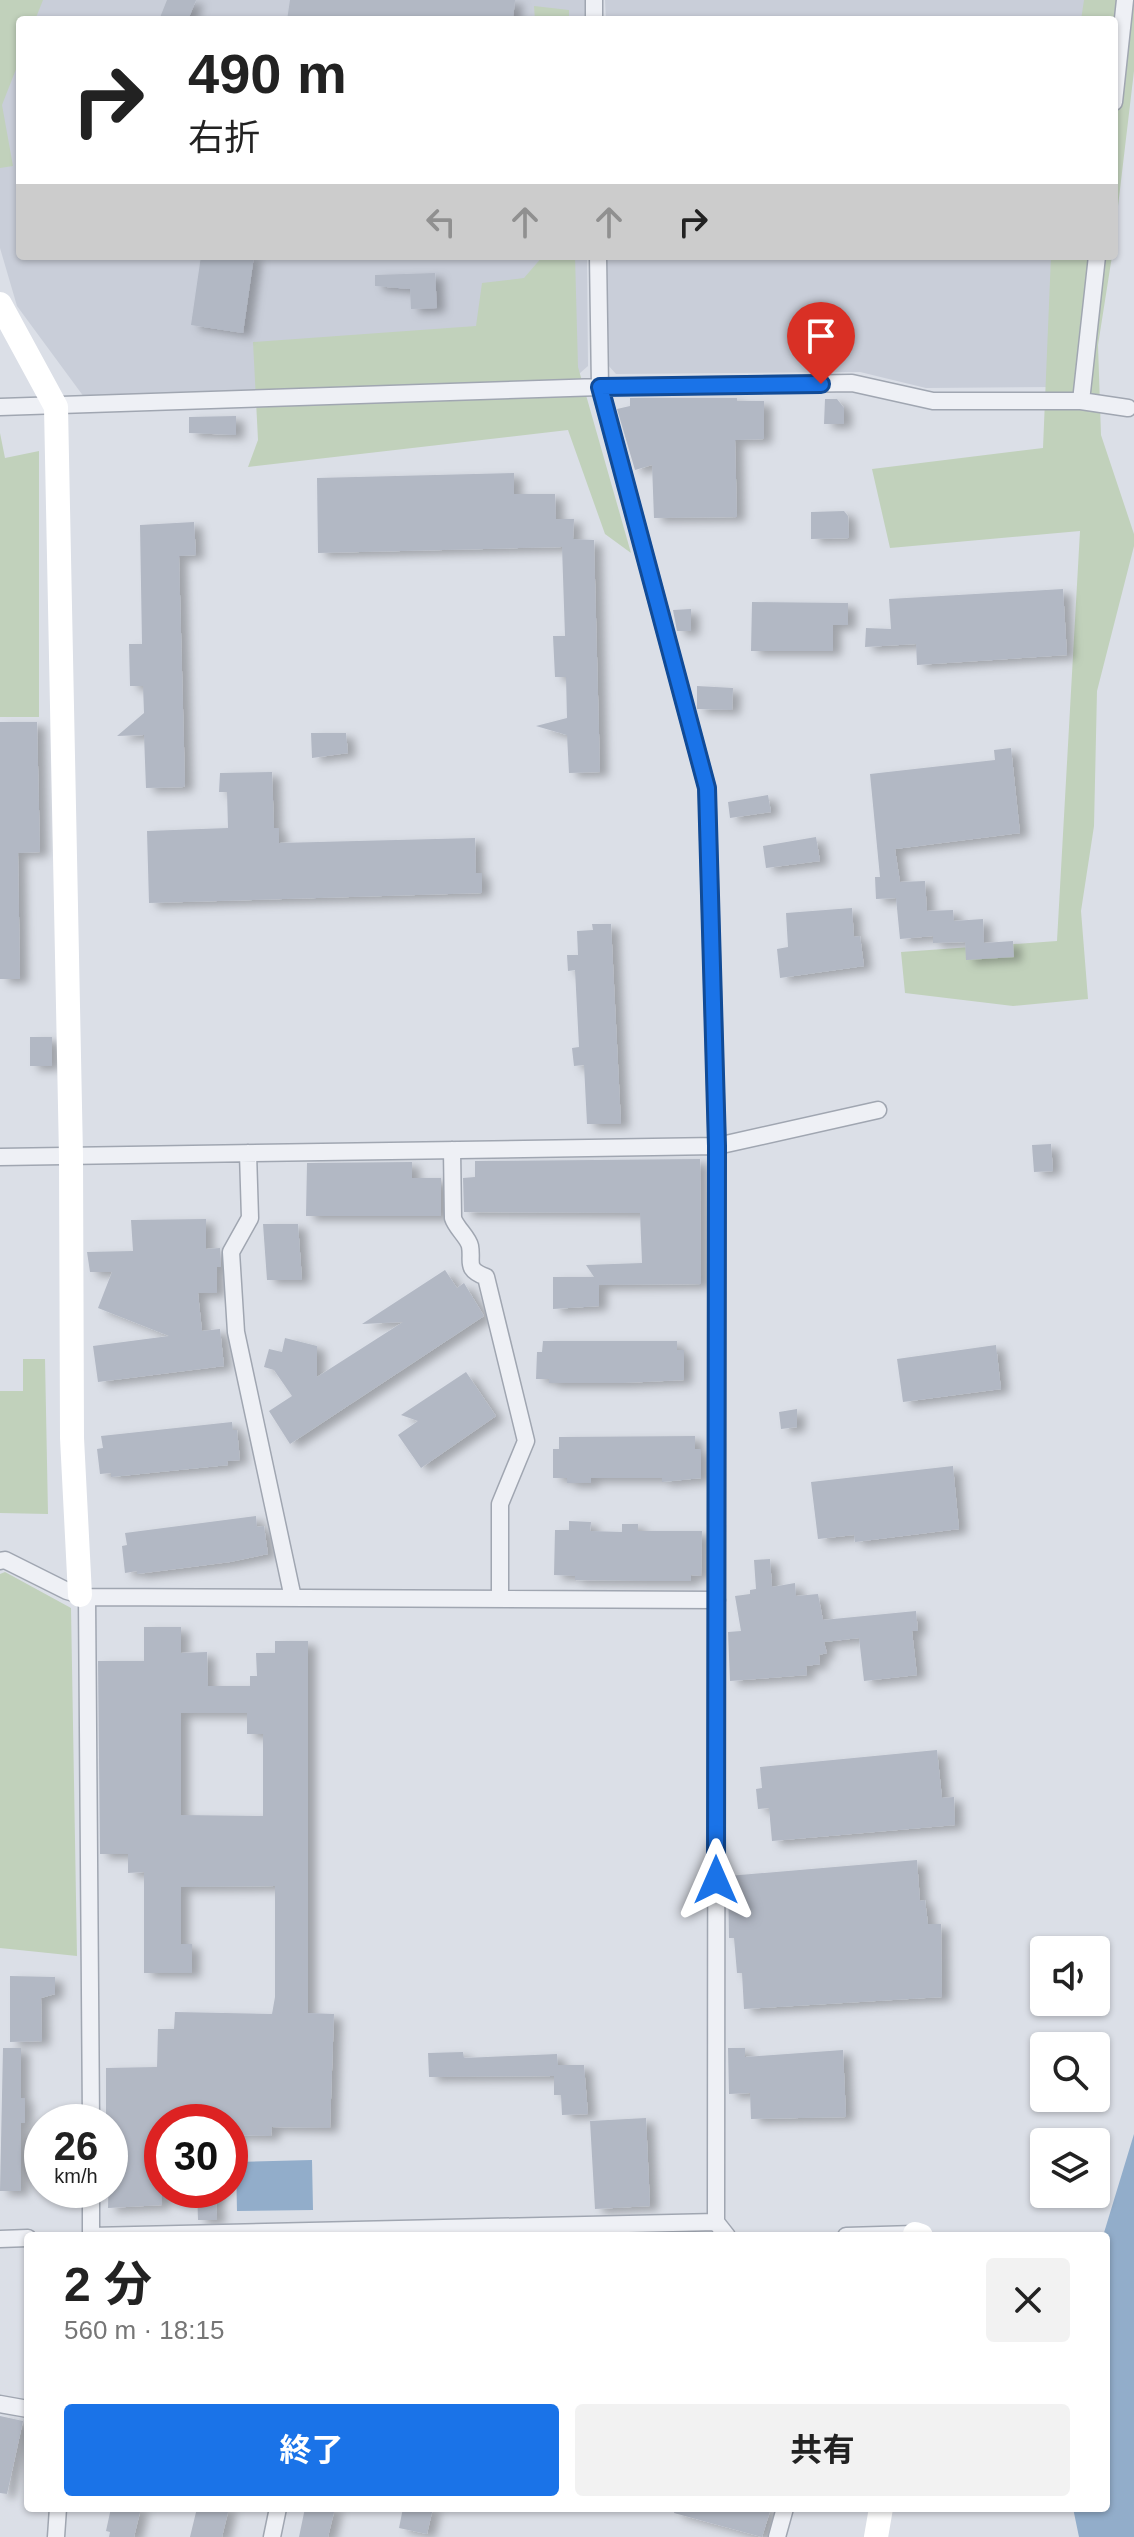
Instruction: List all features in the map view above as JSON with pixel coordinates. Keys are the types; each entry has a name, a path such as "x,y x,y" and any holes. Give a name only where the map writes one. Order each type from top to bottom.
{"street":[{"path":"1118,65 1125,0"},
{"path":"598,260 600,387 707,788 717,1146 716,2222 724,2232"},
{"path":"1081,401 1097,260"},
{"path":"0,304 56,407 71,1156 72,1438 84,1596 91,2104"},
{"path":"0,407 600,387 852,383 933,401 1081,401 1128,408"},
{"path":"0,1157 717,1146 878,1110"},
{"path":"452,1150 453,1218 456,1229 470,1246 470,1265 477,1274 486,1277 526,1441 500,1504 500,1599"},
{"path":"248,1153 250,1218 231,1252 231,1295 236,1332 293,1598"},
{"path":"0,1561 5,1560 84,1596 717,1600"},
{"path":"91,2208 91,2232"},
{"path":"401,2232 716,2222"},
{"path":"0,2239 24,2238"},
{"path":"0,2404 24,2408"},
{"path":"56,2537 58,2512"},
{"path":"272,2537 277,2512"},
{"path":"777,2537 784,2512"},
{"path":"876,2537 880,2512"}],"shaded area":[{"path":"0,0 585,0 585,16 16,16 16,260 587,260 588,366 571,381 84,397 17,306 0,248"},
{"path":"605,0 1105,0 1103,16 606,16"},
{"path":"607,260 1076,260 1054,387 926,388 860,372 616,374 607,364"}],"green space":[{"path":"0,0 43,0 37,16 16,16 16,69 2,105 13,166 0,168"},
{"path":"1084,0 1134,0 1134,71 1118,206 1118,16 1082,16"},
{"path":"534,6 569,10 569,16 535,16"},
{"path":"540,260 575,260 578,367 631,553 605,534 568,430 248,467 258,440 253,342 476,326 482,283 524,278"},
{"path":"1051,260 1111,260 1098,345 1101,435 1134,534 1134,546 1097,691 1094,826 1081,911 1088,999 1013,1006 905,993 901,952 1057,941 1080,531 890,548 872,469 1043,448"},
{"path":"0,433 5,458 39,451 39,717 0,717"},
{"path":"23,1359 45,1359 48,1514 0,1513 0,1391 23,1391"},
{"path":"5,1572 71,1608 77,1956 0,1948 0,1574"}],"water":[{"path":"1134,2134 1134,2537 1079,2537 1074,2512 1110,2512 1110,2232 1104,2232"},
{"path":"312,2160 313,2210 237,2211 237,2208 248,2208 248,2162"}],"building":[{"path":"167,0 196,0 190,16 161,16"},
{"path":"290,0 515,0 513,16 288,16"},
{"path":"200,260 253,260 243,333 191,325"},
{"path":"435,273 437,308 411,309 410,289 375,286 375,275"},
{"path":"630,398 764,401 764,439 735,440 737,517 654,518 652,465 635,470 617,409 630,406"},
{"path":"825,399 837,399 844,408 844,424 824,424"},
{"path":"236,416 236,435 189,433 189,417"},
{"path":"514,473 514,494 555,494 556,519 574,519 573,539 594,540 600,772 569,773 567,735 536,726 567,718 566,677 555,677 553,636 565,636 562,547 318,553 317,478"},
{"path":"844,511 848,516 849,538 811,539 811,512"},
{"path":"194,522 196,555 179,556 185,784 184,787 146,788 144,735 117,736 144,713 143,686 130,686 129,644 142,644 140,525"},
{"path":"1063,589 1067,655 917,665 916,644 865,647 866,628 891,629 889,599"},
{"path":"752,602 848,603 848,625 833,625 833,651 751,651"},
{"path":"691,609 691,631 677,631 673,610"},
{"path":"697,686 733,688 732,710 697,709"},
{"path":"0,722 37,722 40,852 18,853 20,979 0,979"},
{"path":"311,733 346,733 348,753 312,758"},
{"path":"1011,748 1020,833 895,849 900,882 925,881 927,911 953,910 954,921 983,919 984,943 1013,941 1014,957 966,960 965,942 933,943 933,936 900,939 896,898 876,899 875,877 880,877 870,774 995,760 994,750"},
{"path":"272,772 274,828 279,828 279,843 475,838 476,873 482,873 482,893 149,903 147,831 228,828 227,792 219,792 220,773"},
{"path":"768,795 771,812 730,818 728,802"},
{"path":"816,837 820,861 766,868 763,846"},
{"path":"852,908 854,937 860,936 864,966 780,978 777,949 788,947 786,913"},
{"path":"592,924 611,924 621,1124 587,1124 584,1065 574,1066 572,1048 579,1047 575,970 568,971 567,955 578,955 577,931 593,930"},
{"path":"30,1037 52,1037 52,1066 30,1066"},
{"path":"1051,1144 1053,1171 1034,1172 1032,1145"},
{"path":"700,1159 701,1284 599,1285 599,1306 553,1309 553,1277 594,1277 586,1265 642,1263 640,1213 464,1212 463,1178 475,1177 475,1161"},
{"path":"412,1162 412,1178 441,1178 441,1216 306,1216 307,1163"},
{"path":"206,1219 206,1249 220,1248 221,1267 217,1267 217,1293 198,1293 202,1331 220,1329 224,1366 98,1382 93,1346 169,1336 98,1308 112,1272 90,1272 87,1252 133,1251 131,1220"},
{"path":"263,1224 298,1224 302,1280 267,1280"},
{"path":"445,1270 457,1288 464,1283 484,1316 290,1444 269,1411 292,1396 274,1370 264,1367 269,1349 282,1352 285,1338 317,1346 317,1377 403,1322 362,1324"},
{"path":"543,1341 677,1341 677,1350 684,1350 684,1380 549,1383 549,1379 536,1379 537,1352 542,1352"},
{"path":"996,1345 1001,1389 903,1402 897,1359"},
{"path":"466,1372 496,1416 421,1468 398,1435 418,1421 401,1415"},
{"path":"797,1409 797,1427 781,1429 779,1412"},
{"path":"232,1422 233,1430 237,1430 240,1460 227,1461 228,1465 111,1477 111,1473 100,1474 97,1449 103,1448 101,1436"},
{"path":"695,1436 695,1449 701,1449 701,1478 662,1482 662,1478 591,1478 591,1483 567,1483 567,1478 553,1478 553,1449 559,1449 559,1437"},
{"path":"953,1466 959,1529 855,1542 854,1535 818,1539 811,1482"},
{"path":"256,1516 257,1527 264,1526 268,1554 230,1562 125,1573 122,1546 127,1545 125,1533"},
{"path":"569,1521 591,1522 590,1531 622,1532 622,1524 638,1524 638,1531 702,1531 701,1576 691,1575 691,1581 645,1581 575,1580 575,1576 554,1575 555,1530 569,1530"},
{"path":"770,1559 772,1587 795,1583 796,1596 818,1594 823,1620 916,1611 918,1631 912,1631 917,1675 864,1681 859,1638 824,1642 827,1653 819,1655 820,1664 806,1666 807,1675 730,1681 728,1632 741,1631 735,1596 750,1594 750,1590 756,1589 754,1560"},
{"path":"144,1627 181,1627 181,1653 207,1652 208,1686 250,1686 250,1676 257,1676 256,1653 275,1653 275,1641 308,1641 308,2013 334,2014 330,2128 272,2127 271,2136 248,2135 248,2104 144,2104 144,2206 128,2207 128,2104 106,2104 106,2068 157,2067 158,2029 174,2029 175,2012 272,2014 275,1997 275,1886 181,1887 181,1944 192,1944 192,1973 144,1973 144,1872 128,1873 128,1854 100,1854 98,1661 144,1661","holes":["181,1713 247,1713 247,1734 263,1734 263,1816 181,1815"]},
{"path":"937,1750 942,1798 954,1797 955,1825 772,1841 769,1808 758,1809 756,1789 762,1788 760,1767"},
{"path":"917,1860 920,1901 925,1900 928,1924 941,1924 942,1997 744,2009 742,1973 737,1973 734,1938 729,1938 728,1876"},
{"path":"10,1976 55,1977 55,1994 41,1998 42,2041 10,2042"},
{"path":"3,2048 21,2048 21,2098 25,2098 25,2104 24,2123 21,2123 21,2191 0,2191"},
{"path":"728,2048 745,2048 745,2057 843,2050 846,2117 751,2119 750,2093 729,2094"},
{"path":"463,2052 464,2058 557,2054 558,2065 584,2065 588,2114 562,2115 561,2095 554,2095 554,2076 429,2077 428,2053"},
{"path":"646,2118 650,2206 595,2209 590,2121"},
{"path":"198,2208 217,2208 217,2220 198,2220"},
{"path":"0,2416 23,2421 7,2494 0,2493"},
{"path":"110,2512 140,2512 134,2537 109,2537 110,2532 106,2531"},
{"path":"196,2512 228,2512 222,2537 190,2537"},
{"path":"304,2512 334,2512 328,2537 299,2537"},
{"path":"402,2512 432,2512 427,2534 399,2528"},
{"path":"674,2512 770,2512 762,2537"}],"route":[{"path":"716,1880 717,1146 707,788 600,387 821,384"}]}
